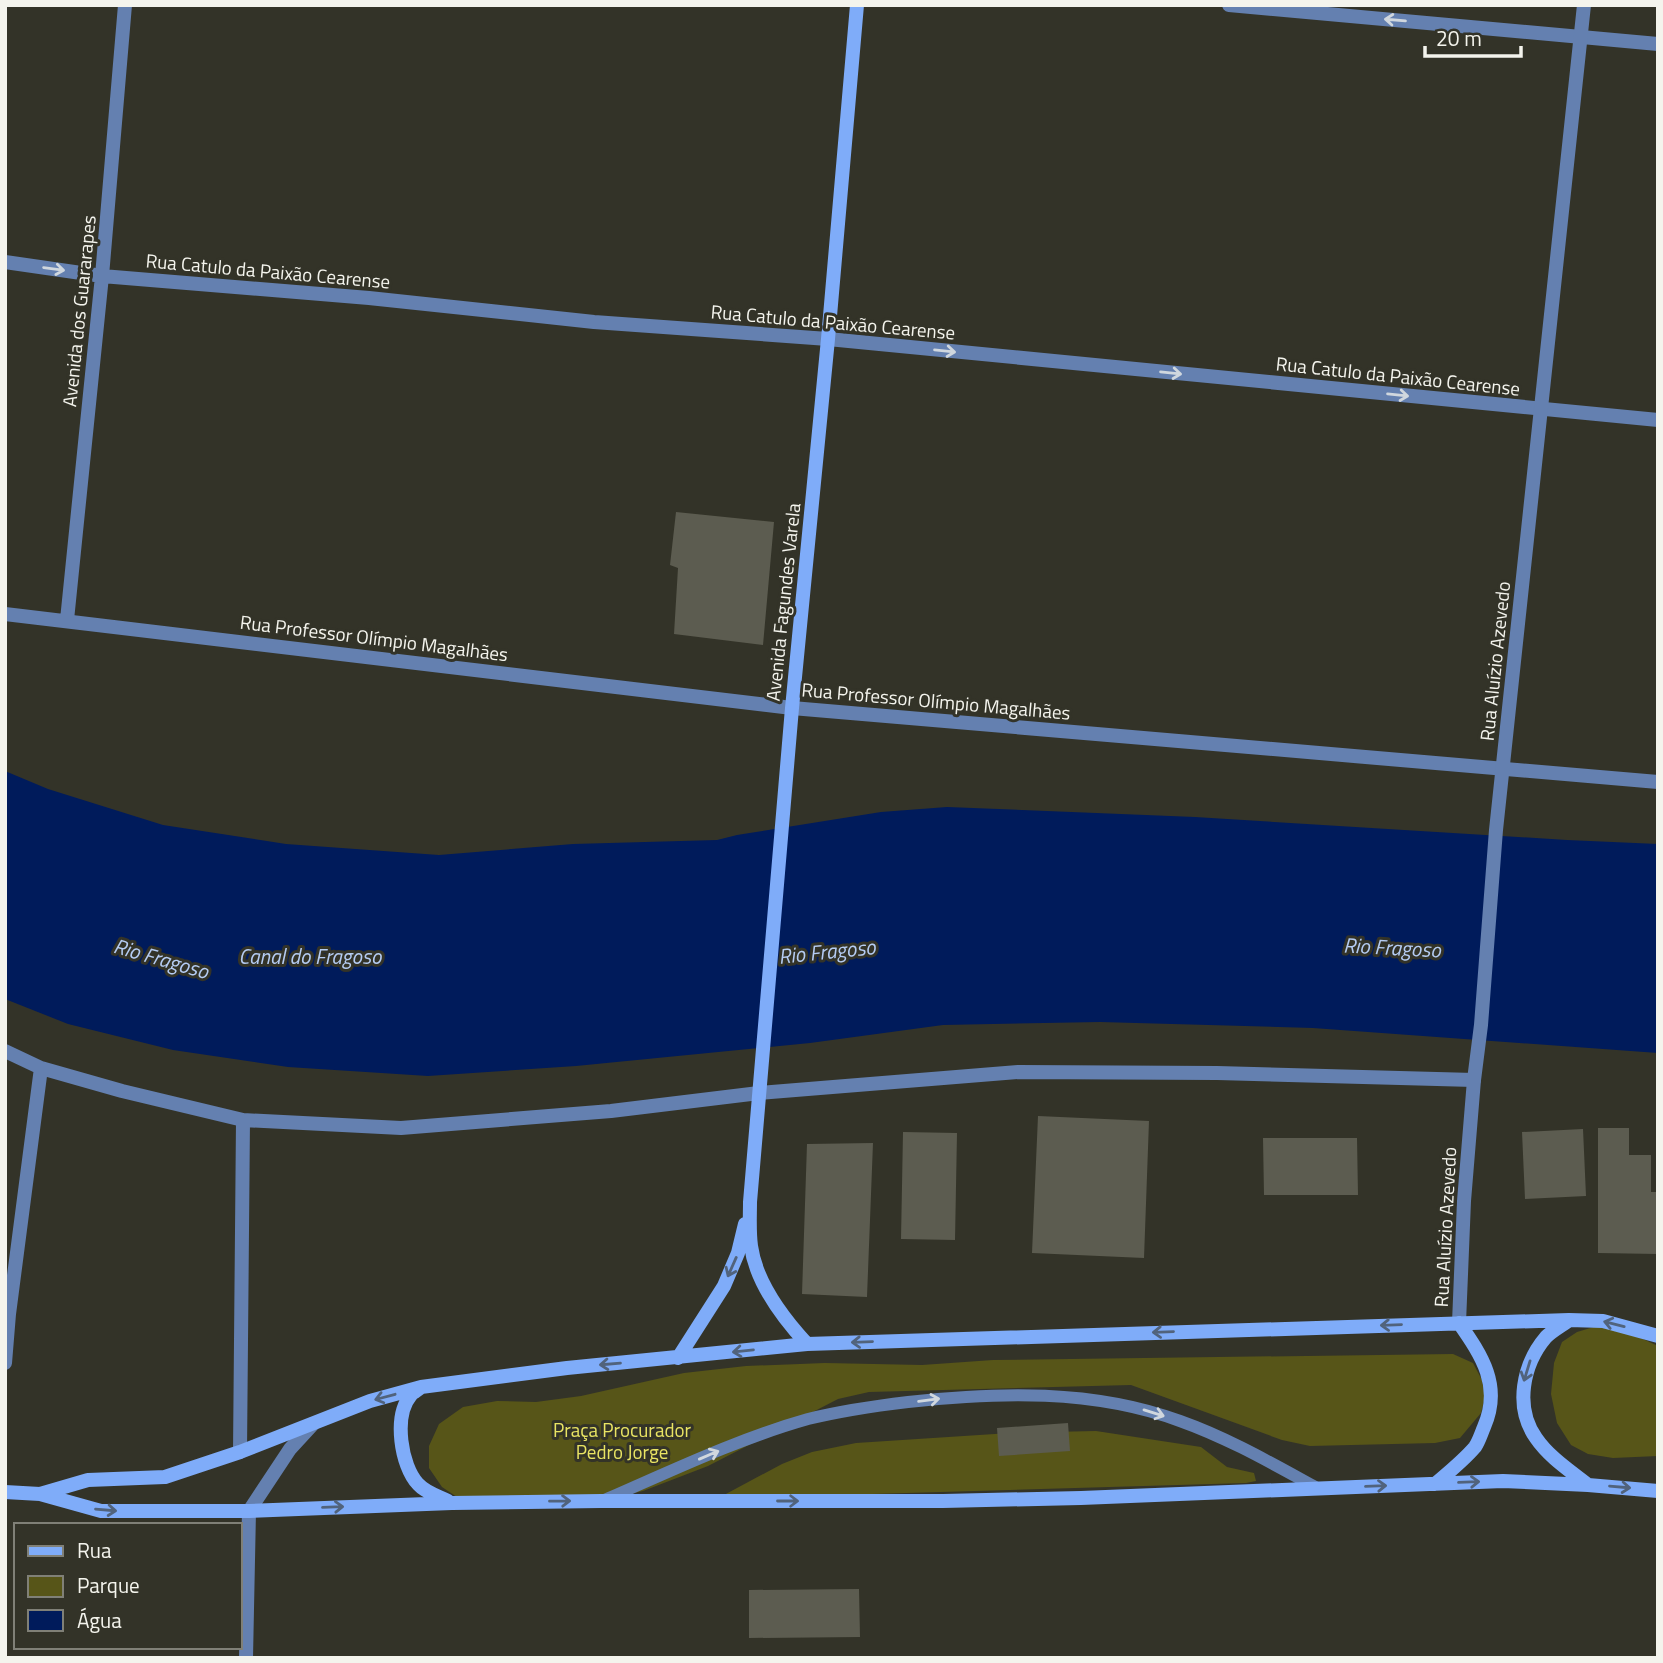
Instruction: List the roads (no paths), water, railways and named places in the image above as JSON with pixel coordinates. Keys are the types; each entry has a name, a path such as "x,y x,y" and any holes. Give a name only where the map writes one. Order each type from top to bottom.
{"main road":[{"name":"Avenida Fagundes Varela","path":"807,1344 777,1307 759,1273 751,1247 750,1202 792,708 857,5"},
{"name":"Avenida Fagundes Varela","path":"678,1357 724,1286 738,1253 750,1202"},
{"path":"1569,1320 1548,1335 1531,1358 1524,1383 1525,1410 1534,1436 1551,1457 1588,1485"},
{"path":"40,1494 88,1480 165,1477 240,1452 370,1401 421,1387 567,1368 807,1344 1569,1320 1603,1321 1658,1336"},
{"path":"1435,1483 1463,1460 1477,1444 1488,1419 1492,1395 1488,1373 1478,1351 1459,1323"},
{"path":"421,1387 411,1394 403,1412 403,1454 416,1482 452,1503"},
{"path":"5,1492 40,1494 101,1511 249,1511 452,1503 943,1501 1503,1481 1658,1491"}],"street":[{"name":"Avenida dos Guararapes","path":"67,620 102,276 125,5"},
{"path":"1229,5 1658,44"},
{"name":"Rua Aluízio Azevedo","path":"1459,1323 1464,1201 1496,830 1584,5"},
{"name":"Rua Catulo da Paixão Cearense","path":"5,262 102,276 369,298 594,322 828,339 1658,421"},
{"name":"Rua Professor Olímpio Magalhães","path":"5,614 792,708 1658,782"},
{"path":"5,1051 41,1068 243,1121 401,1128 611,1111 759,1093 1018,1072 1217,1073 1474,1080"},
{"path":"5,1363 41,1068"},
{"path":"240,1452 243,1121"},
{"path":"246,1658 249,1511 290,1449 313,1424"}],"lane":[{"path":"601,1501 724,1448 819,1417 881,1405 954,1397 1016,1395 1094,1400 1148,1410 1220,1437 1318,1489"}],"water":[{"name":"Canal do Fragoso","path":"5,771 48,789 163,825 286,844 439,855 573,844 717,840 881,812 947,807 1195,817 1658,844 1658,1053 1313,1028 1100,1022 943,1025 810,1043 576,1066 428,1076 288,1067 173,1050 68,1024 5,999"}],"water label":[{"name":"Rio Fragoso","path":"1392,948"},
{"name":"Rio Fragoso","path":"827,952"},
{"name":"Rio Fragoso","path":"161,959"}],"park label":[{"name":"Praça Procurador Pedro Jorge","path":"622,1441"}]}
